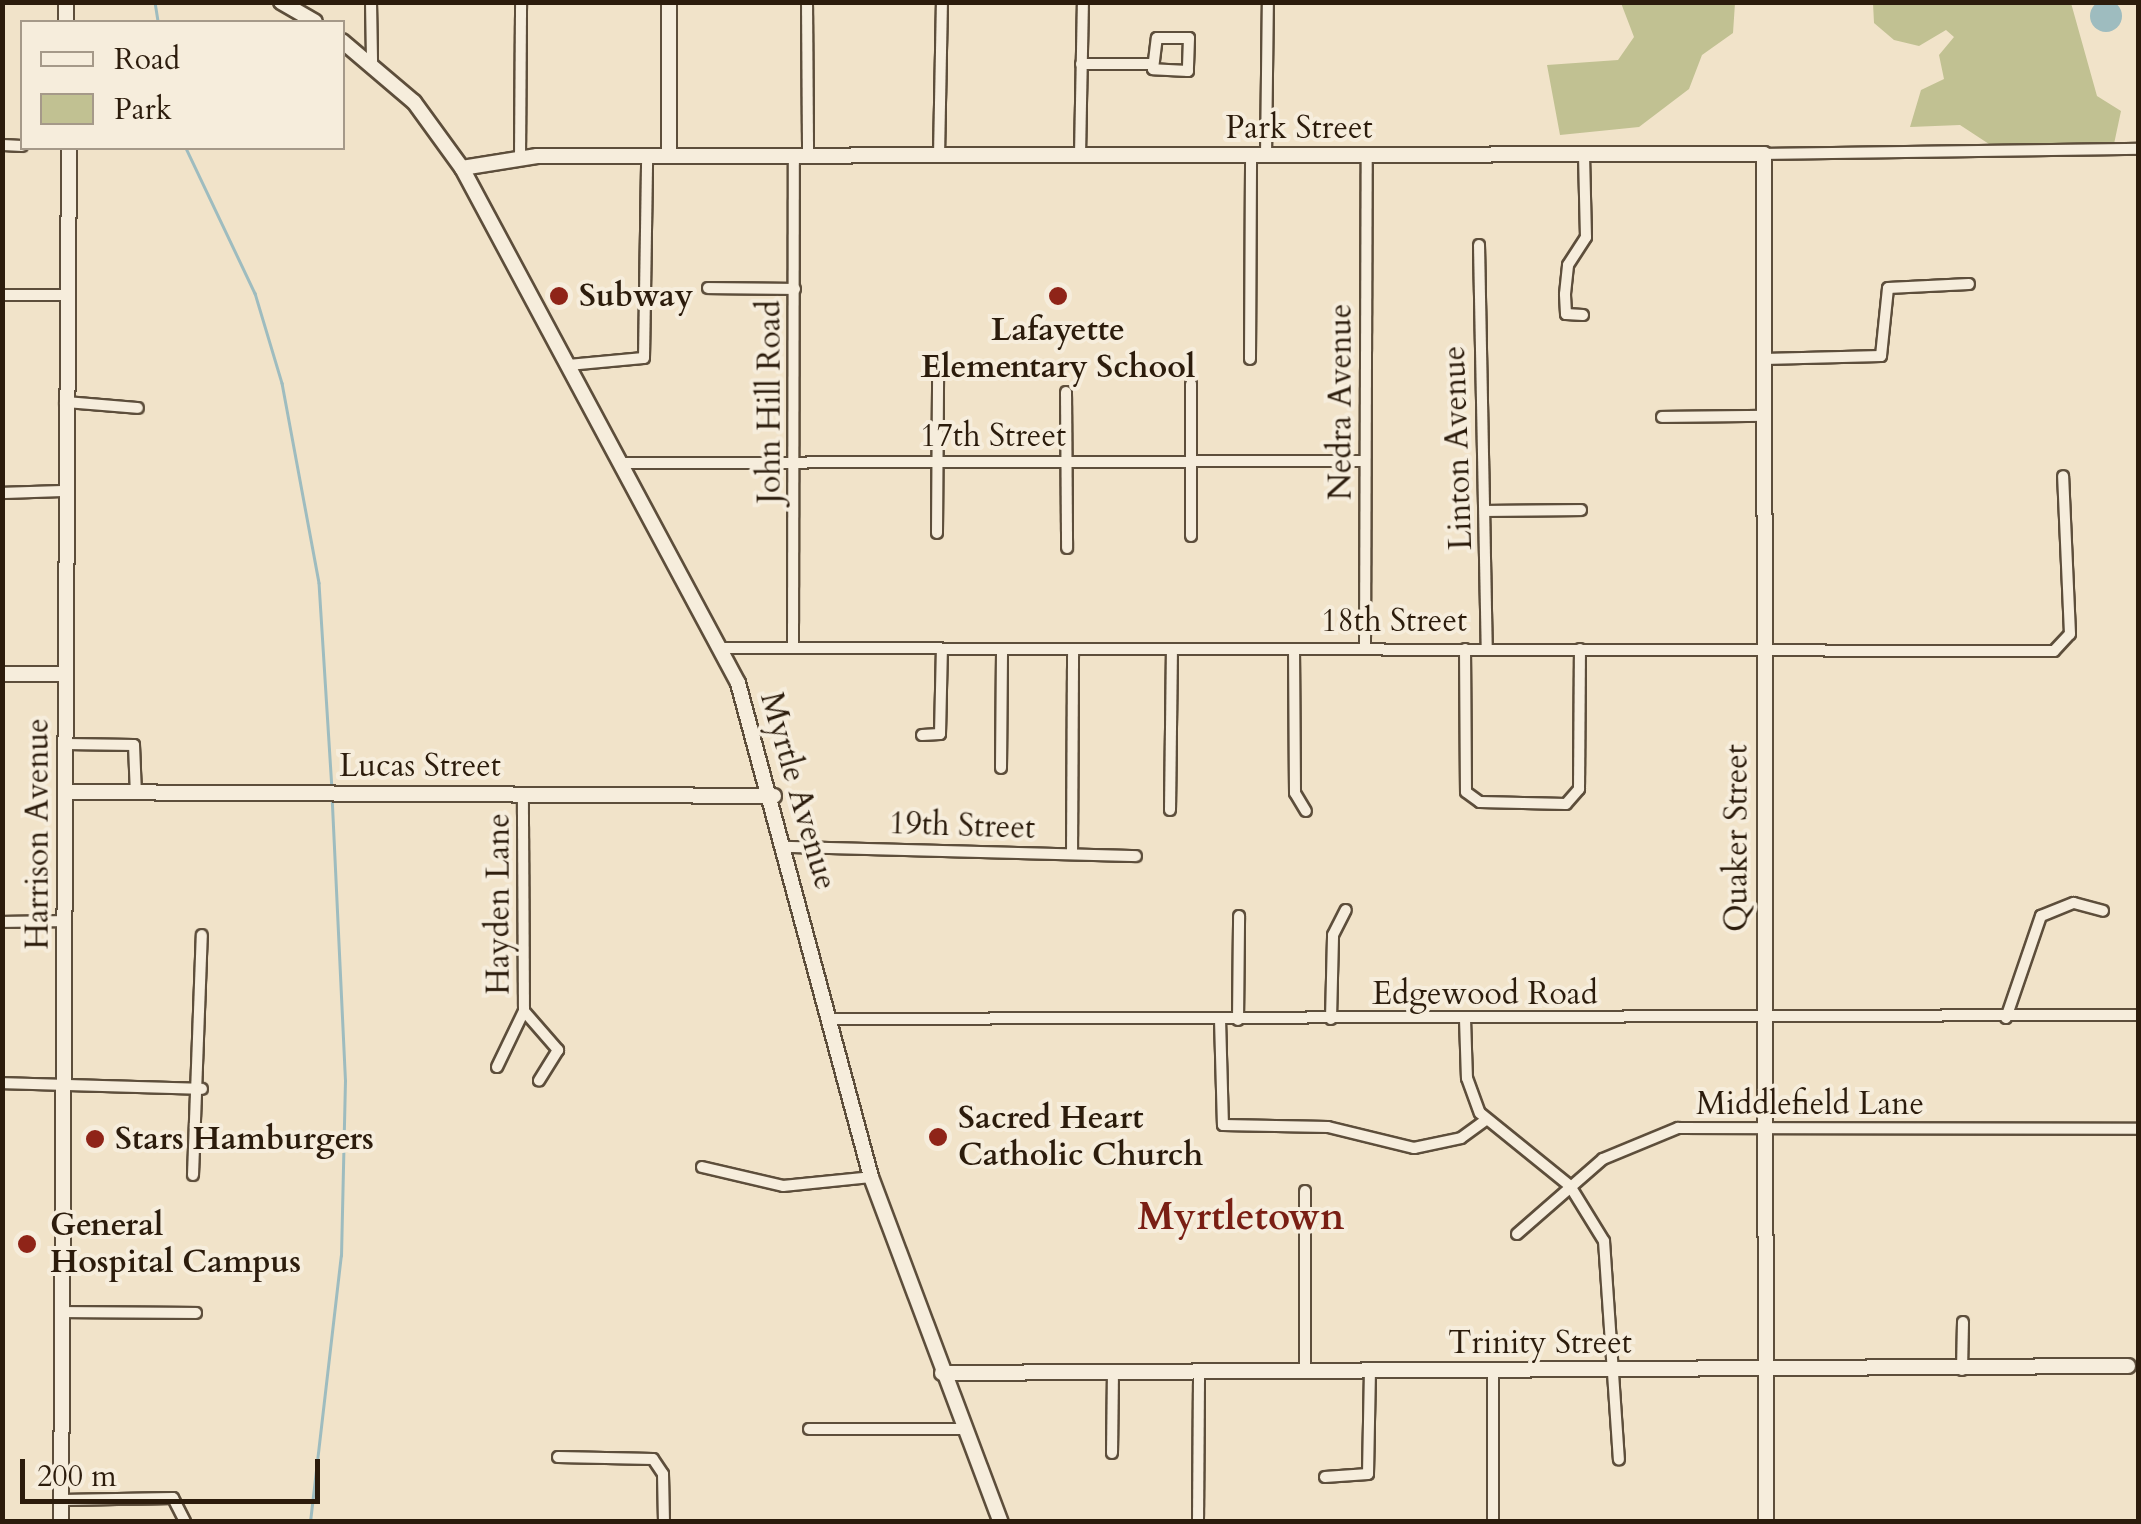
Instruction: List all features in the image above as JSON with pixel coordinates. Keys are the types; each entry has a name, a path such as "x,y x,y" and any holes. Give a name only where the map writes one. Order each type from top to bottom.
{"street":[{"path":"281,2 312,20"},
{"path":"371,2 372,62"},
{"path":"520,156 521,2"},
{"path":"669,2 669,156"},
{"name":"John Hill Road","path":"794,648 795,289 807,2"},
{"path":"939,156 942,2"},
{"path":"1080,155 1083,2"},
{"path":"1250,359 1268,2"},
{"path":"1157,38 1189,38 1188,71 1157,72 1152,64 1157,38"},
{"name":"Myrtle Avenue","path":"345,44 372,62 462,168 720,648 756,723 872,1176 942,1373 1001,1522"},
{"path":"1081,64 1152,64"},
{"name":"Park Street","path":"462,168 520,156 1367,156 2138,149"},
{"name":"Harrison Avenue","path":"61,1522 66,922 65,295 69,150"},
{"path":"1583,315 1566,314 1566,294 1568,264 1586,238 1584,154"},
{"name":"Quaker Street","path":"1764,154 1766,1522"},
{"path":"568,364 644,358 647,156"},
{"name":"Nedra Avenue","path":"1365,648 1367,156"},
{"name":"Linton Avenue","path":"1480,245 1486,649"},
{"path":"1764,359 1881,356 1888,288 1969,284"},
{"path":"708,288 795,289"},
{"path":"2,295 65,295"},
{"path":"937,533 938,378"},
{"path":"1192,384 1192,536"},
{"path":"1066,392 1067,548"},
{"path":"65,402 138,408"},
{"path":"1662,417 1764,416"},
{"name":"17th Street","path":"620,463 1365,461"},
{"name":"18th Street","path":"720,648 1764,648 2040,652 2067,644 2063,476"},
{"path":"2,493 65,491"},
{"path":"1486,511 1581,510"},
{"path":"1465,648 1466,792 1480,802 1566,804 1579,789 1580,649"},
{"path":"922,735 940,734 942,649"},
{"path":"1001,768 1002,649"},
{"path":"1072,649 1072,854"},
{"path":"1170,810 1172,649"},
{"path":"1294,649 1295,793 1306,812"},
{"path":"2,674 65,674"},
{"path":"66,744 134,745 136,794"},
{"name":"Lucas Street","path":"65,792 774,796"},
{"name":"Hayden Lane","path":"497,1067 524,1011 523,794"},
{"name":"19th Street","path":"788,847 1136,856"},
{"path":"2006,1018 2041,916 2074,904 2103,911"},
{"path":"1331,1019 1334,930 1346,910"},
{"path":"1238,1020 1239,916"},
{"path":"2,922 66,922"},
{"path":"193,1174 202,1089 202,935"},
{"path":"524,1011 558,1050 539,1081"},
{"name":"Edgewood Road","path":"831,1019 2138,1015"},
{"path":"1220,1019 1220,1124 1328,1127 1414,1148 1461,1138 1486,1120"},
{"path":"1464,1019 1467,1078 1486,1120 1570,1186 1608,1253 1619,1459"},
{"path":"2,1083 202,1089"},
{"name":"Middlefield Lane","path":"1517,1234 1613,1152 1664,1132 1766,1128 2138,1129"},
{"path":"702,1167 783,1186 872,1176"},
{"path":"1304,1192 1305,1372"},
{"path":"61,1312 196,1312"},
{"path":"1962,1371 1963,1322"},
{"name":"Trinity Street","path":"942,1373 1962,1371 2133,1365"},
{"path":"1325,1478 1368,1474 1370,1371"},
{"path":"1493,1371 1493,1522"},
{"path":"1112,1453 1113,1372"},
{"path":"1198,1522 1199,1372"},
{"path":"809,1429 965,1429"},
{"path":"558,1457 650,1457 662,1468 664,1522"},
{"path":"61,1500 180,1501 185,1522"}],"green space":[{"path":"1621,3 1735,3 1733,33 1702,55 1689,89 1639,127 1560,135 1547,65 1618,60 1634,37"},
{"path":"1873,3 2071,3 2097,96 2121,111 2114,144 1989,144 1960,125 1910,127 1921,90 1944,79 1939,55 1954,37 1946,30 1919,46 1894,40 1874,23"}],"water":[{"path":"2106,0 2117,5 2122,16 2117,27 2106,32 2095,27 2090,16 2095,5"}],"waterway":[{"path":"155,2 158,20"},
{"path":"187,150 255,293 282,383 319,583 332,788"},
{"path":"310,1522 341,1256 345,1081 332,801"}],"place":[{"name":"Subway","path":"559,296"},
{"name":"Lafayette Elementary School","path":"1058,296"},
{"name":"Sacred Heart Catholic Church","path":"938,1137"},
{"name":"Stars Hamburgers","path":"95,1139"},
{"name":"General Hospital Campus","path":"27,1244"}],"district":[{"name":"Myrtletown","path":"1241,1218"}]}
